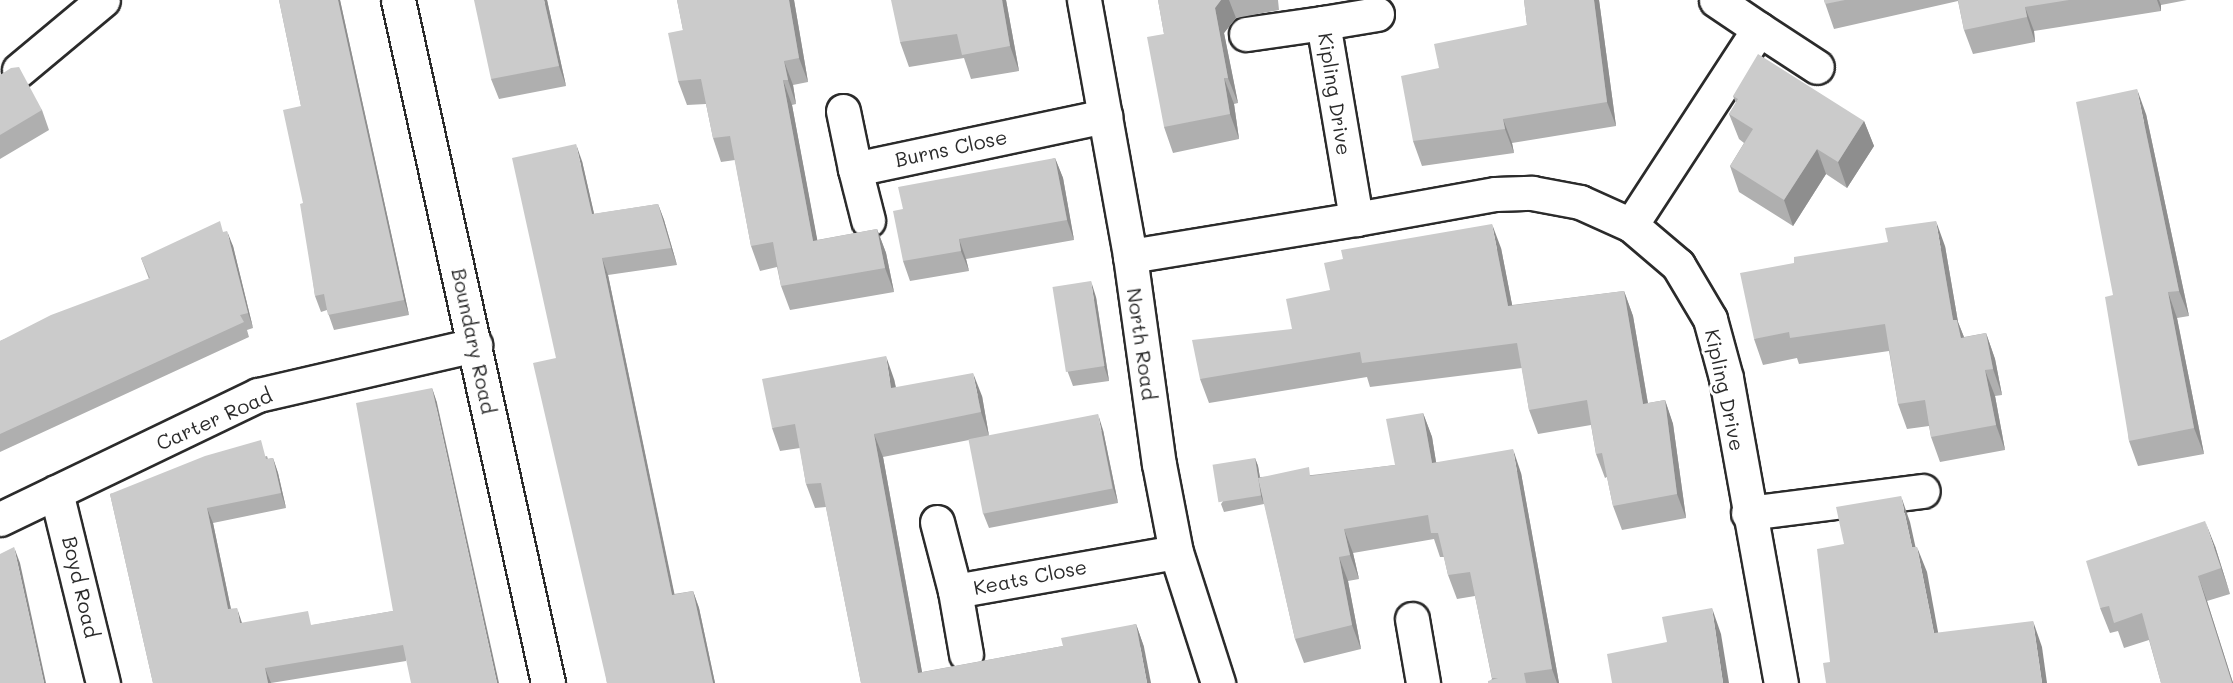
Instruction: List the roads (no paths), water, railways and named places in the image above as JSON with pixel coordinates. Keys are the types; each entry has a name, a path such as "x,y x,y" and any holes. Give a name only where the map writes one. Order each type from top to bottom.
{"street":[{"path":"20,70 103,0"},
{"name":"Boundary Road","path":"398,0 548,683"},
{"name":"North Road","path":"1084,0 1130,256 1159,464 1176,552 1218,683"},
{"path":"1716,0 1817,67"},
{"name":"Kipling Drive","path":"1356,219 1323,23 1377,14"},
{"path":"1246,34 1323,23"},
{"path":"1631,225 1759,29"},
{"path":"843,111 868,220"},
{"name":"Burns Close","path":"855,169 1105,116"},
{"name":"Kipling Drive","path":"1130,256 1494,195 1532,193 1580,202 1631,225 1678,265 1710,318 1726,378 1748,513 1781,683"},
{"name":"Carter Road","path":"0,519 258,395 475,345"},
{"path":"1748,513 1923,491"},
{"name":"Boyd Road","path":"56,492 103,683"},
{"name":"Keats Close","path":"937,522 955,591 1176,552"},
{"path":"955,591 966,654"},
{"path":"1412,619 1424,683"}]}
